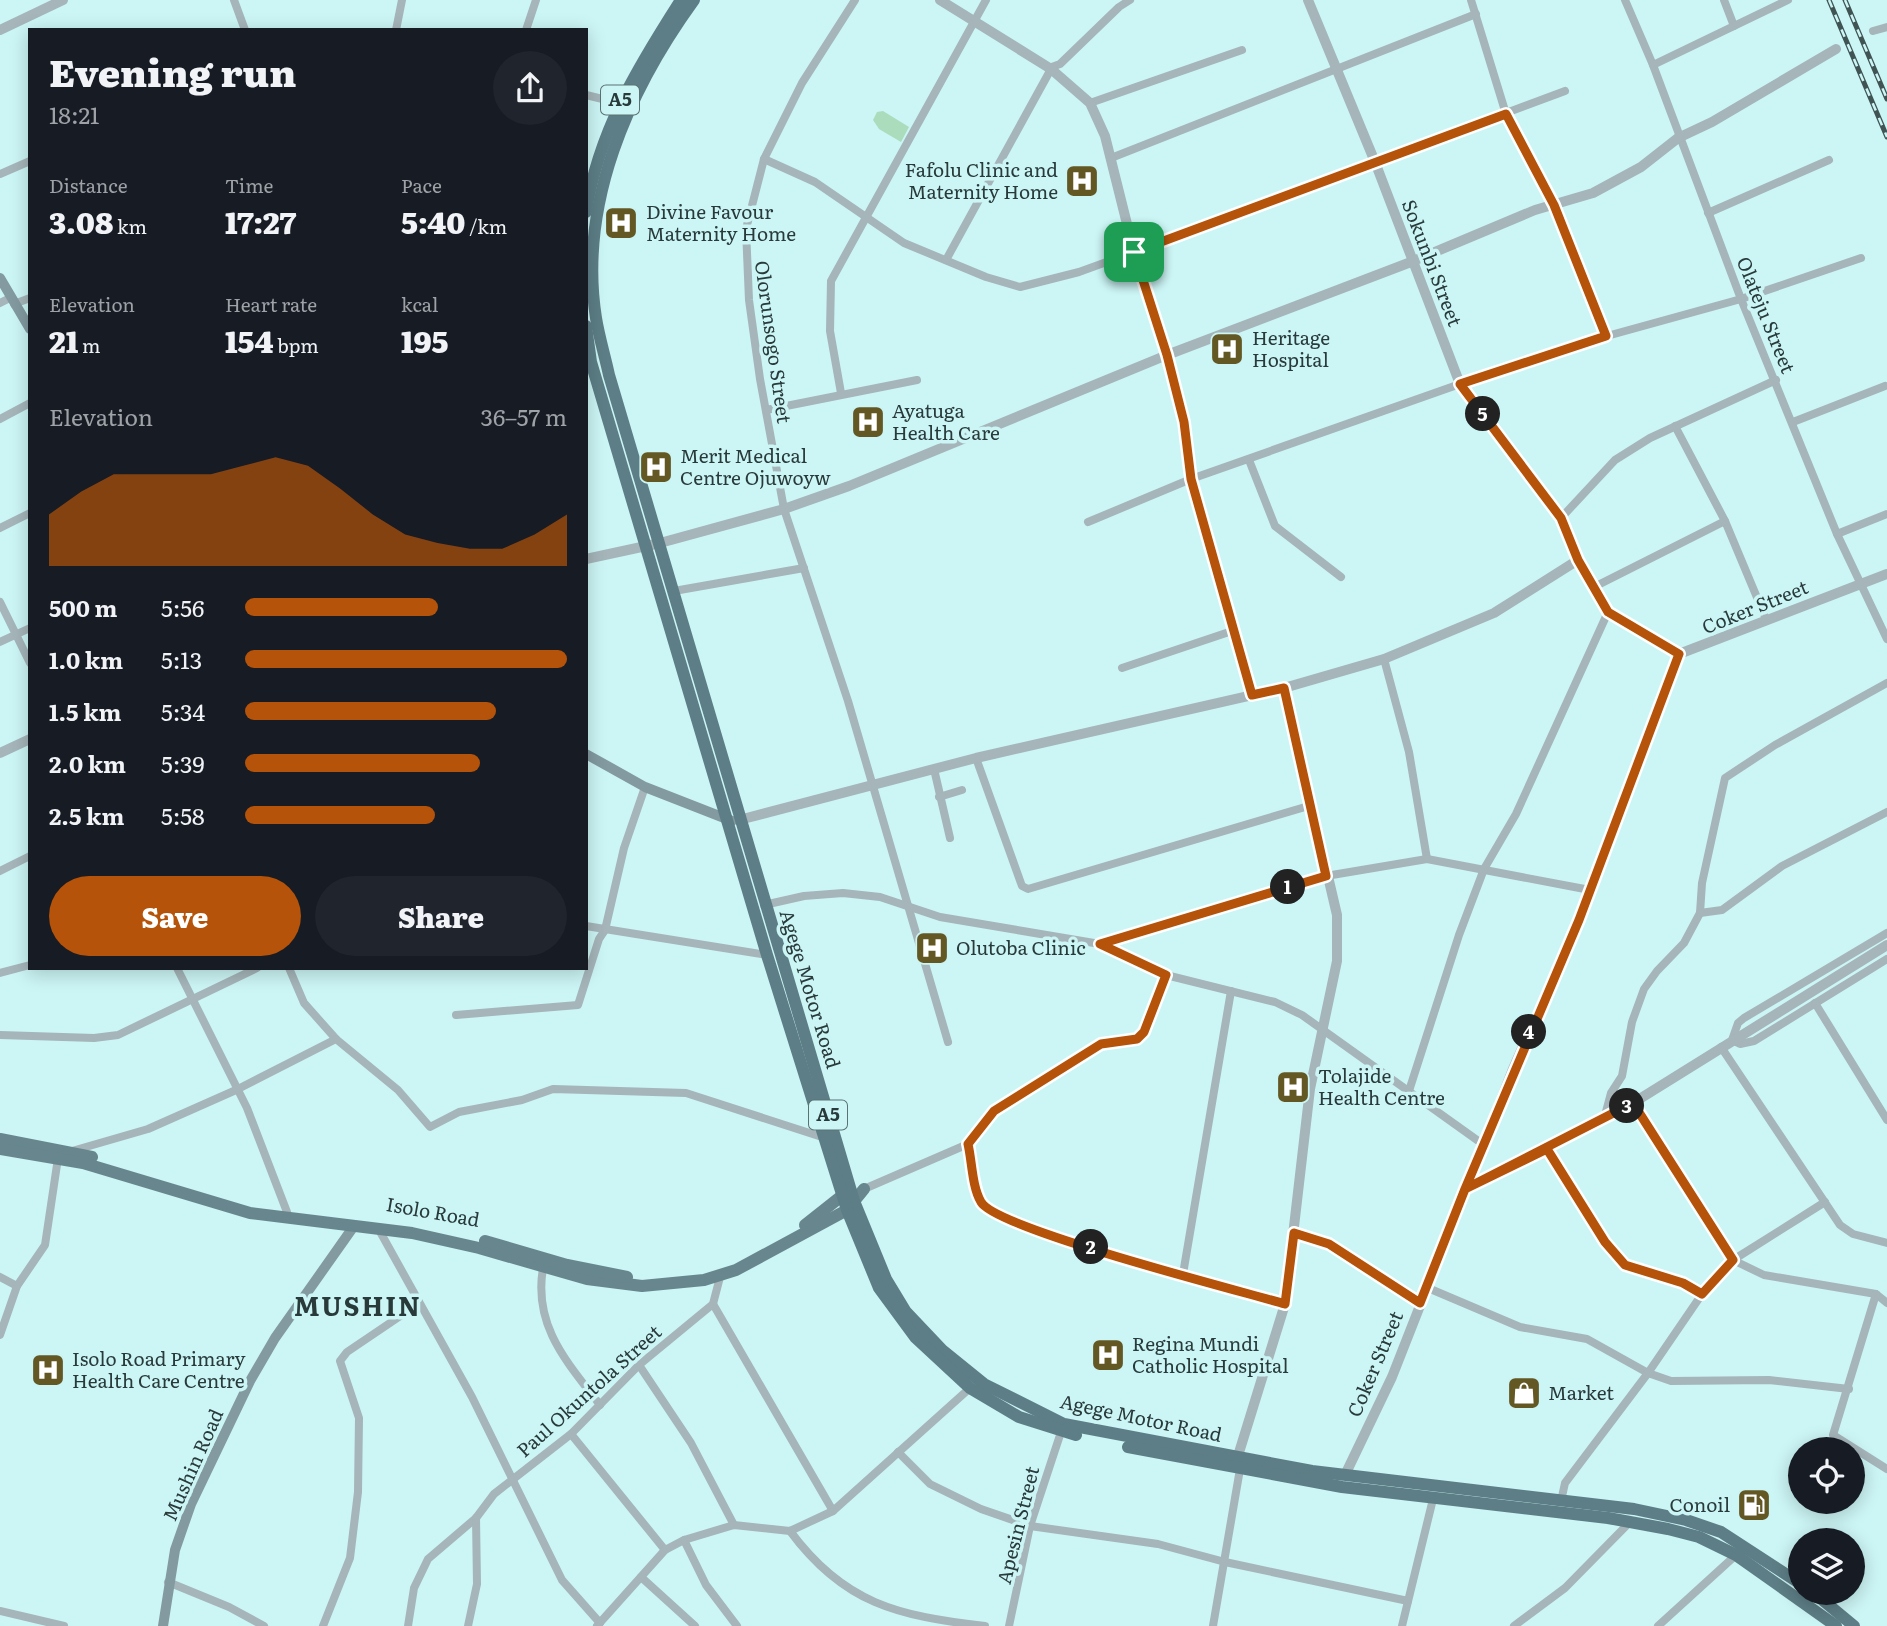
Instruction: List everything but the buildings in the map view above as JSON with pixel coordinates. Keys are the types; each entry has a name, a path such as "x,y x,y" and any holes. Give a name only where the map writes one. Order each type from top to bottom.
{"highway":[{"name":"A5","path":"588,200 591,182 619,103 681,0"},
{"name":"Agege Motor Road","path":"694,0 639,88 612,156 597,204 593,258 596,317 653,544 734,821 764,905 879,1288 915,1337 970,1388 1019,1417 1060,1432 1433,1499 1630,1522 1699,1537 1736,1555 1836,1626"},
{"name":"Agege Motor Road","path":"588,340 591,362 653,544 674,592 767,955 825,1138 852,1197 868,1241 906,1312 942,1350 984,1384 1064,1424 1239,1464"},
{"name":"Agege Motor Road","path":"1343,1481 1634,1509 1686,1520 1721,1532 1788,1576"},
{"path":"1829,1605 1854,1626"}],"main road":[{"path":"0,278 8,301 28,326"},
{"path":"588,755 645,787 734,821"},
{"name":"Isolo Road","path":"0,1139 72,1151 241,1203 287,1212 414,1225 477,1239 588,1270 622,1276 662,1278 716,1271 796,1232 852,1197"},
{"name":"Isolo Road","path":"0,1149 108,1169 250,1213 378,1228 450,1241 596,1281 642,1286 720,1277 769,1255 852,1197"},
{"name":"Mushin Road","path":"163,1626 175,1550 191,1504 250,1381 275,1338 354,1226"}],"street":[{"path":"0,30 63,0"},
{"path":"234,0 244,28"},
{"path":"396,28 402,0"},
{"path":"527,28 536,0"},
{"name":"Olorunsogo Street","path":"855,0 802,83 764,159 752,199 745,253 766,410 784,509 873,784 948,1042"},
{"path":"940,0 1050,69 1090,103 1105,136 1134,252 1167,355 1184,422 1191,479 1252,695"},
{"path":"841,393 830,331 831,281 985,0"},
{"path":"946,260 1050,69 1060,64 1119,7 1130,0"},
{"name":"Sokunbi Street","path":"1308,0 1375,162 1411,262 1460,384 1561,518 1578,560 1608,612"},
{"path":"1471,0 1506,114 1554,205 1606,336"},
{"name":"Olateju Street","path":"1625,0 1653,65 1678,138 1741,299 1838,534 1887,639"},
{"path":"1724,0 1734,26"},
{"path":"1653,65 1788,0"},
{"path":"1111,158 1476,15"},
{"path":"1873,31 1887,27"},
{"path":"588,559 784,509 849,486 1167,355 1411,262 1535,210 1593,193 1629,174 1678,138 1712,122 1836,49"},
{"path":"1090,103 1242,50"},
{"path":"764,159 815,182 865,219 904,243 1020,287 1079,272 1565,91"},
{"path":"588,95 619,103"},
{"path":"1708,213 1829,160"},
{"path":"0,174 28,162"},
{"path":"1088,522 1191,479 1460,384 1606,336 1741,299 1861,258"},
{"path":"8,301 28,298"},
{"path":"766,410 917,380"},
{"path":"1561,518 1615,460 1675,426 1776,380"},
{"path":"1793,422 1885,386"},
{"path":"0,419 28,404"},
{"path":"1675,426 1725,521 1766,620"},
{"path":"1249,460 1275,526 1341,577"},
{"path":"0,528 28,514"},
{"path":"1838,534 1887,514"},
{"path":"1594,587 1725,521"},
{"path":"734,821 976,758 1145,722 1284,688 1384,659 1494,613 1578,560"},
{"path":"674,592 804,568"},
{"name":"Coker Street","path":"1343,1481 1392,1377 1465,1189 1590,890 1679,654 1887,574"},
{"path":"0,602 28,659"},
{"path":"1408,1094 1466,915 1484,869 1516,814 1608,612 1679,654"},
{"path":"0,642 28,629"},
{"path":"1122,668 1235,630"},
{"path":"1384,659 1409,752 1427,859"},
{"path":"1604,1119 1611,1093 1622,1076 1632,1022 1644,989 1684,943 1700,913 1702,883 1725,778 1775,745 1887,683"},
{"path":"1213,1626 1239,1464 1285,1304 1305,1120 1337,961 1339,928 1284,688"},
{"path":"0,753 28,740"},
{"path":"976,758 1022,886 1028,889 1312,805"},
{"path":"934,769 950,838"},
{"path":"456,1015 578,1005 599,939 605,930 624,848 645,787"},
{"path":"939,797 962,790"},
{"path":"1700,913 1722,910 1782,866 1887,812"},
{"path":"0,871 28,857"},
{"path":"1100,944 1326,876 1427,859 1590,890"},
{"path":"764,905 804,896 843,894 880,897 940,917 1100,944 1166,975 1275,1002 1302,1015 1408,1094 1484,1145"},
{"path":"588,926 767,955"},
{"path":"1732,1040 1738,1023 1744,1018 1887,933"},
{"path":"1465,1189 1633,1103 1887,945"},
{"path":"1732,1040 1740,1044 1754,1041 1887,959"},
{"path":"0,973 28,966"},
{"path":"178,970 247,1108 287,1212"},
{"path":"0,1035 106,1038 194,1000 253,970"},
{"path":"290,970 304,1003 336,1040 398,1090 430,1127 459,1112 522,1100 553,1088 686,1093 825,1138"},
{"path":"852,1197 968,1144 994,1111 1101,1044 1141,1037 1166,975"},
{"path":"1184,1274 1231,991"},
{"path":"1815,1003 1887,1120"},
{"path":"72,1151 148,1129 236,1090 336,1040"},
{"path":"1721,1047 1840,1225 1853,1234 1887,1243"},
{"path":"1633,1103 1733,1260 1765,1275 1876,1294 1887,1303"},
{"path":"968,1144 981,1203 993,1213 1048,1234 1285,1304"},
{"path":"1547,1149 1605,1242 1625,1265 1683,1283 1702,1294"},
{"path":"0,1335 18,1286 44,1245 58,1158"},
{"path":"1562,1501 1565,1483 1648,1373 1702,1294 1733,1260 1825,1202"},
{"path":"378,1228 472,1397 562,1580 598,1625 665,1550 684,1540 734,1525 790,1531 833,1511 970,1388"},
{"path":"1294,1233 1329,1244 1420,1303"},
{"path":"543,1268 539,1292 546,1324 562,1355 600,1405"},
{"path":"0,1277 18,1286"},
{"path":"720,1277 713,1304 833,1511"},
{"path":"1428,1288 1520,1327 1587,1339 1648,1373 1671,1381 1769,1380 1849,1389"},
{"path":"1876,1294 1833,1435 1887,1469"},
{"path":"323,1626 349,1558 358,1492 359,1418 340,1361 347,1352 418,1304"},
{"name":"Paul Okuntola Street","path":"408,1626 414,1588 428,1559 476,1518 484,1503 571,1434 639,1365 713,1304"},
{"path":"639,1365 691,1443 734,1525"},
{"name":"Apesin Street","path":"1009,1626 1030,1526 1060,1432"},
{"path":"571,1434 665,1550"},
{"path":"898,1452 930,1484 992,1513 1030,1526 1158,1544 1225,1562 1408,1601"},
{"path":"1402,1626 1433,1499"},
{"path":"468,1626 478,1584 476,1518"},
{"path":"1514,1626 1565,1588 1630,1522"},
{"path":"790,1531 813,1562 859,1595 914,1617 985,1626"},
{"path":"684,1540 706,1585 737,1626"},
{"path":"1658,1626 1736,1555"},
{"path":"640,1577 695,1626"},
{"path":"169,1582 229,1607 264,1626"},
{"path":"0,1611 64,1626"}],"green space":[{"path":"883,111 909,127 901,142 879,129 873,120 877,112"}],"railway":[{"path":"1829,0 1887,137"},
{"path":"1845,0 1887,99"}],"place":[{"name":"Fafolu Clinic and Maternity Home","path":"1082,181"},
{"name":"Divine Favour Maternity Home","path":"621,223"},
{"name":"Heritage Hospital","path":"1227,349"},
{"name":"Ayatuga Health Care","path":"868,422"},
{"name":"Merit Medical Centre Ojuwoyw","path":"656,467"},
{"name":"Olutoba Clinic","path":"932,948"},
{"name":"Tolajide Health Centre","path":"1293,1087"},
{"name":"Regina Mundi Catholic Hospital","path":"1108,1355"},
{"name":"Isolo Road Primary Health Care Centre","path":"48,1370"},
{"name":"Market","path":"1524,1393"},
{"name":"Conoil","path":"1754,1505"}],"district":[{"name":"MUSHIN","path":"358,1307"}],"route":[{"path":"1134,252 1167,355 1184,422 1191,479 1252,695 1284,688 1321,842 1326,876 1100,944 1166,975 1144,1032 1137,1039 1101,1044 987,1117 968,1144 981,1203 993,1213 1010,1221 1048,1234 1285,1304 1294,1233 1329,1244 1420,1303 1465,1189 1633,1103 1733,1260 1702,1294 1683,1283 1634,1270 1616,1257 1547,1149 1465,1189 1513,1069 1579,920 1679,654 1608,612 1578,560 1561,518 1460,384 1606,336 1554,205 1506,114 1134,252"}]}
